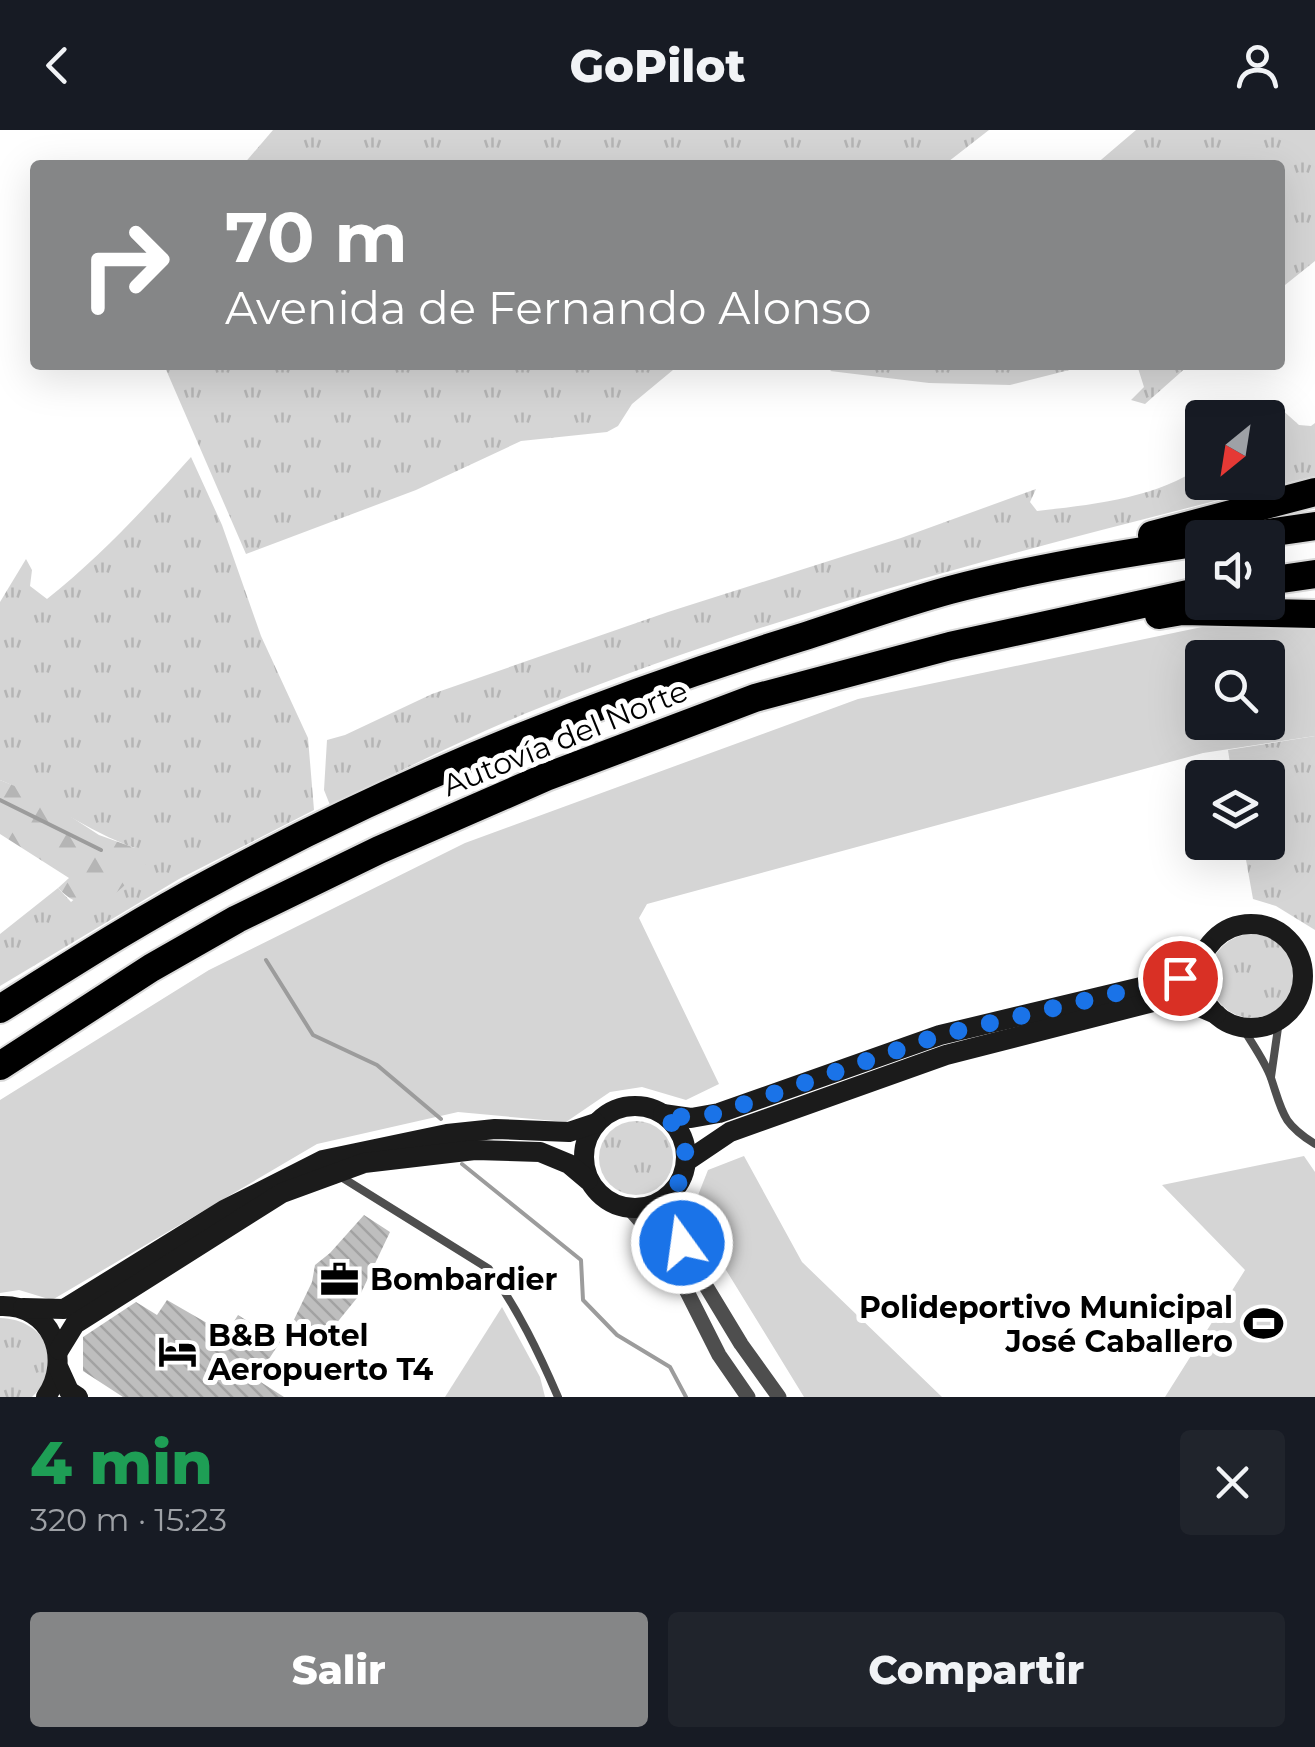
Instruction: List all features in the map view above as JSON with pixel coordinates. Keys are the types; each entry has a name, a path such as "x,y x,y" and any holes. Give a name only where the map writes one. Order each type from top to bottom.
{"highway":[{"path":"1109,556 1158,532 1315,492"},
{"path":"1285,530 1315,526"},
{"name":"Autovía del Norte","path":"0,1010 214,880 348,813 520,735 733,658 952,590 1109,556 1185,545"},
{"path":"1285,578 1315,574"},
{"name":"Autovía del Norte","path":"0,1066 150,968 237,920 379,850 546,777 755,698 950,646 1185,595"},
{"path":"950,646 1039,639 1182,611 1315,614"}],"street":[{"path":"0,1306 64,1309 224,1210 323,1160 447,1134 495,1129 569,1132 635,1106 691,1118 719,1113 940,1035 1180,978 1229,928 1255,924 1315,949"},
{"path":"1280,932 1300,957 1304,973 1296,1004"},
{"path":"1202,957 1200,988 1216,1014"},
{"path":"687,1160 730,1132 946,1055 1153,1002 1182,1000 1244,1028 1256,1028 1279,1021 1315,988"},
{"path":"46,1397 75,1324 282,1193 364,1163 475,1150 540,1152 569,1164 613,1204 630,1209 658,1204 669,1196 684,1174 687,1160 678,1129 662,1114"},
{"path":"588,1180 584,1150 596,1123"},
{"path":"669,1196 689,1258 780,1397"},
{"path":"630,1209 666,1250 719,1355 748,1397"},
{"path":"23,1308 52,1332 68,1391 78,1397"}],"lane":[{"path":"1271,1077 1279,1021"},
{"path":"1244,1028 1271,1077 1276,1102 1290,1128 1315,1144"},
{"path":"334,1172 489,1270 533,1342 558,1397"}],"green space":[{"path":"273,130 989,130 950,160 247,160"},
{"path":"1136,130 1315,130 1315,261 1285,285 1285,160 1101,160"},
{"path":"166,370 673,370 632,404 618,426 607,432 521,441 416,490 246,554"},
{"path":"1069,370 1010,385 929,383 830,371"},
{"path":"1139,370 1183,370 1145,404 1131,400 1144,387"},
{"path":"1285,412 1299,425 1315,423 1315,476 1285,484"},
{"path":"191,457 222,525 261,636 308,738 314,810 179,879 0,986 0,934 58,888 71,902 135,848 0,780 0,602 26,559 32,570 30,586 47,599 104,549"},
{"path":"1184,477 1185,500 1221,500 925,578 733,637 517,717 330,805 324,790 327,740 432,694 668,612 901,538 1036,489 1030,502 1037,511 1101,503 1144,493"},
{"path":"1315,622 1315,736 1203,753 647,904 639,918 719,1084 686,1100 642,1087 610,1092 566,1122 458,1112 317,1144 52,1300 19,1290 0,1293 0,1100 209,970 465,843 858,699 1202,627"},
{"path":"1315,736 1315,930 1276,906 1253,899 1246,860 1285,860 1285,760 1229,760 1228,750"},
{"path":"0,780 39,796 99,835 135,848 146,864 105,900 83,904 71,899 58,888 69,878 0,834"},
{"path":"1252,934 1268,937 1282,946 1291,960 1291,992 1282,1006 1268,1015 1252,1018 1236,1015 1222,1006 1213,992 1210,976 1213,960 1222,946 1236,937"},
{"path":"636,1121 662,1132 673,1158 662,1184 636,1195 610,1184 599,1158 610,1132"},
{"path":"744,1156 802,1262 942,1397 804,1397 691,1213 708,1170"},
{"name":"Polideportivo Municipal José Caballero","path":"1304,1156 1315,1172 1315,1397 1165,1397 1245,1270 1162,1185"},
{"path":"502,1307 540,1377 545,1397 445,1397"},
{"path":"0,1318 29,1326 46,1346 48,1371 32,1397 0,1397"}],"building":[{"name":"Bombardier","path":"364,1215 390,1232 361,1293 318,1346 290,1328 312,1282 315,1265"},
{"name":"B&B Hotel Aeropuerto T4","path":"167,1300 226,1334 238,1315 280,1342 256,1379 284,1397 123,1397 83,1371 83,1337 136,1302 157,1315"}],"waterway":[{"path":"0,800 101,850"},
{"path":"266,960 313,1035 377,1065 441,1119"},
{"path":"462,1164 581,1260 583,1300 617,1335 670,1367 686,1397"}],"place":[{"name":"Bombardier","path":"340,1279"},
{"name":"Polideportivo Municipal José Caballero","path":"1263,1324"},
{"name":"B&B Hotel Aeropuerto T4","path":"178,1352"}],"route":[{"path":"682,1243 669,1196 684,1174 686,1150 678,1129 662,1114 691,1118 719,1113 940,1035 1180,978"}]}
